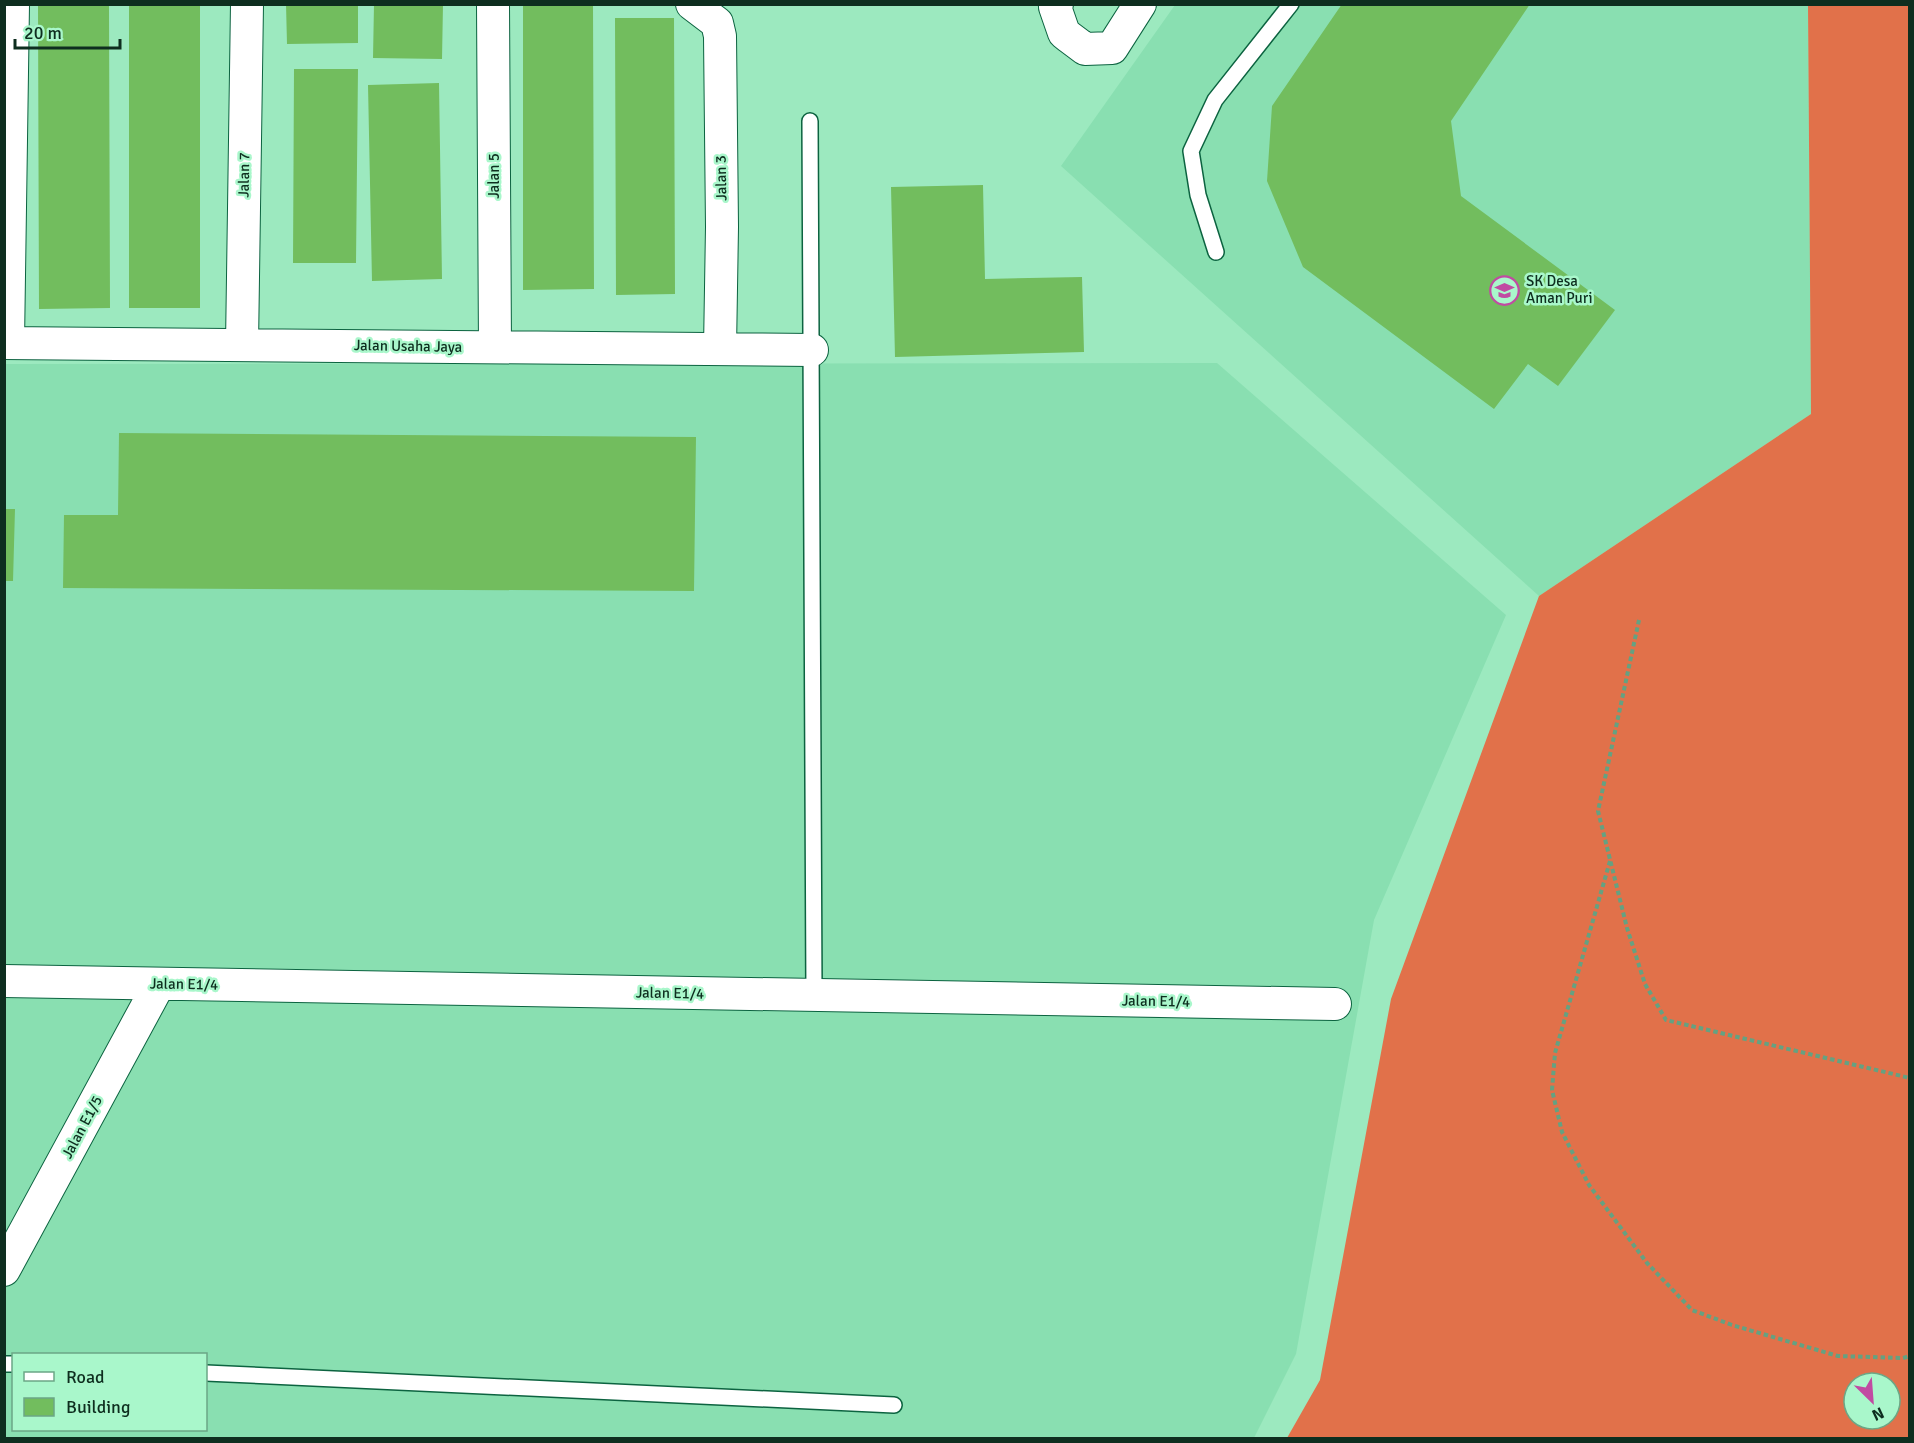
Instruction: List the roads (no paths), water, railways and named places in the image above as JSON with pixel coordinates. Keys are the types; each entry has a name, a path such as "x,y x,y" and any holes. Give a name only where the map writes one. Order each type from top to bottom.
{"street":[{"path":"6,343 13,4"},
{"name":"Jalan 7","path":"242,345 247,4"},
{"name":"Jalan 5","path":"493,4 495,347"},
{"path":"1056,4 1064,33 1085,49 1112,48 1140,4"},
{"name":"Jalan 3","path":"698,9 717,23 720,36 722,227 720,349"},
{"name":"Jalan Usaha Jaya","path":"6,343 812,350"},
{"name":"Jalan E1/4","path":"4,981 1335,1004"},
{"name":"Jalan E1/5","path":"4,1269 159,984"}],"lane":[{"path":"1216,252 1198,195 1191,151 1215,100 1291,4"},
{"path":"810,121 813,995"},
{"path":"207,1373 894,1405"}],"place":[{"name":"SK Desa Aman Puri","path":"1505,290"}]}
